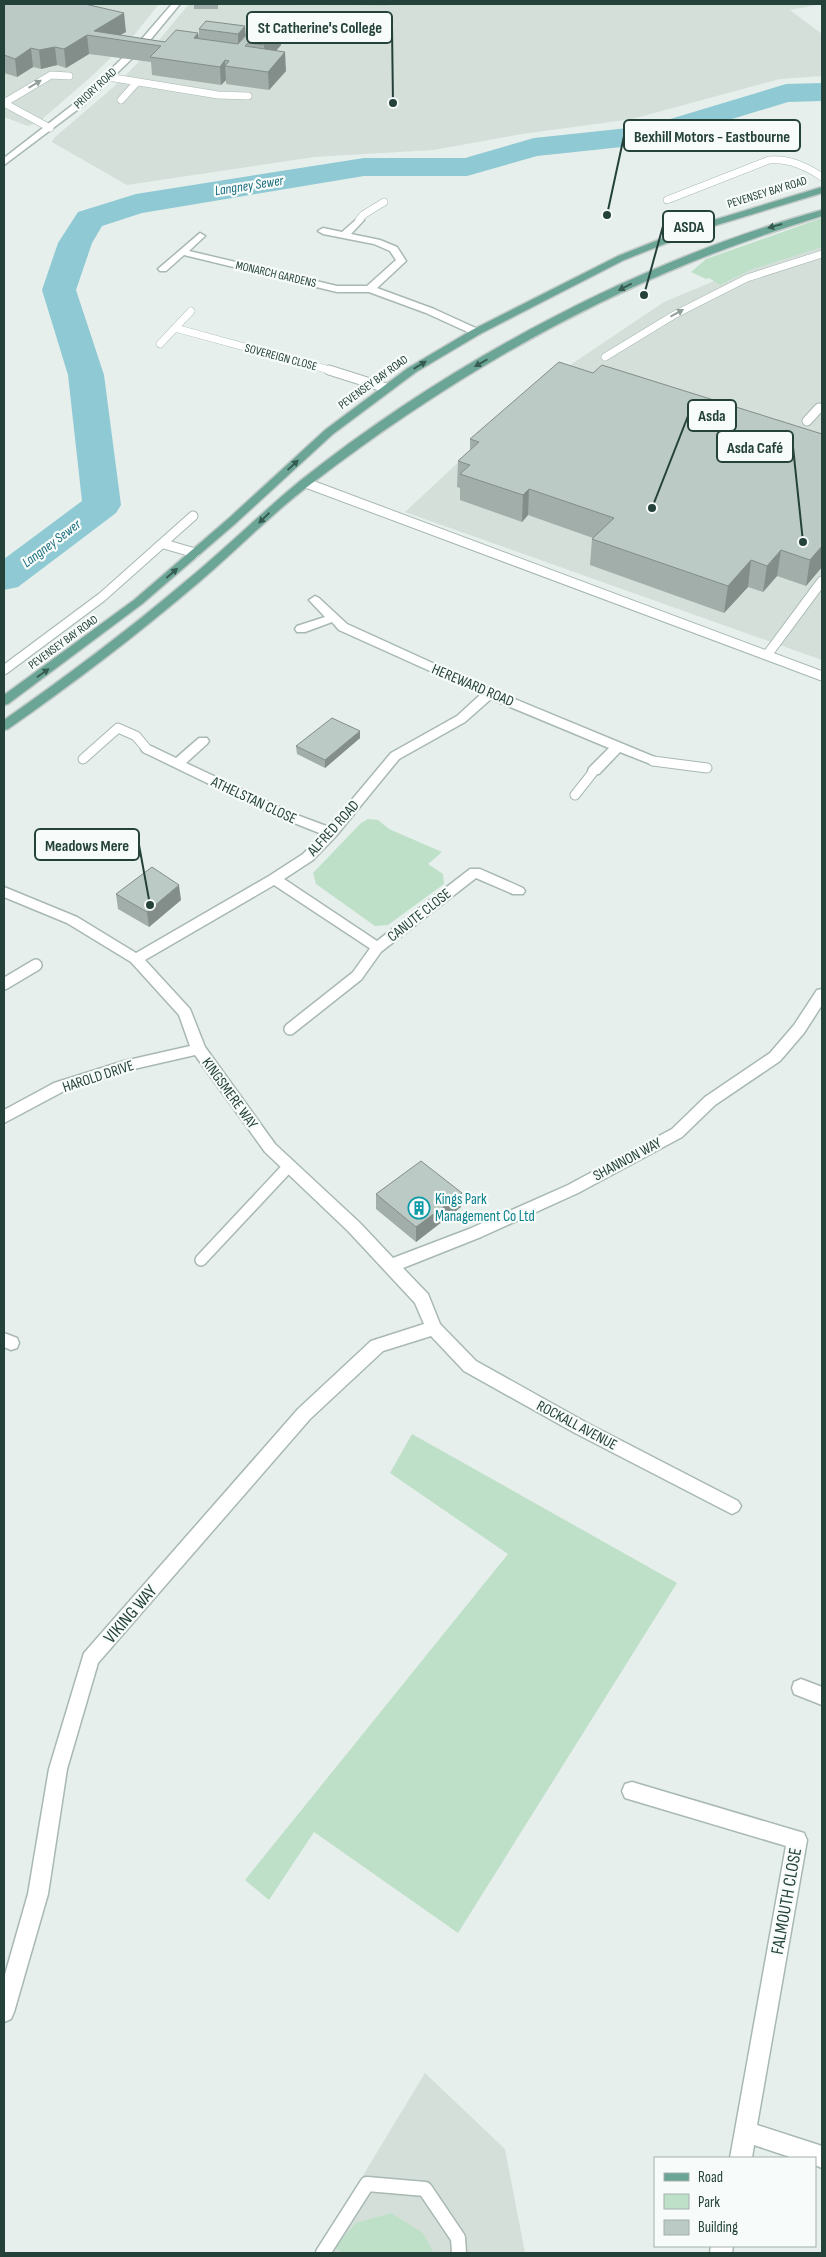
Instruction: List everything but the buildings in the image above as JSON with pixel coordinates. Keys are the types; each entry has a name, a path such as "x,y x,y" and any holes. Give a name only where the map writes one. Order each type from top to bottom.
{"main road":[{"name":"PEVENSEY BAY ROAD","path":"4,701 138,602 328,432 412,370 476,332 621,258 694,230 762,207 822,190"},
{"path":"4,726 136,629 306,483 374,432 442,386 506,348 639,280 765,229 822,213"}],"street":[{"name":"PRIORY ROAD","path":"4,162 50,128 108,77 143,43 176,4"},
{"path":"344,235 359,220"},
{"path":"323,231 377,242 394,248 402,261 370,289"},
{"path":"163,269 200,236"},
{"name":"MONARCH GARDENS","path":"182,252 337,289 370,289 430,311 476,332"},
{"name":"HEREWARD ROAD","path":"315,600 343,627 490,693 617,747 653,760"},
{"path":"300,629 334,618"},
{"name":"ALFRED ROAD","path":"136,960 308,857 331,833 395,756 461,719 490,693"},
{"path":"177,764 203,742"},
{"path":"594,771 617,747"},
{"name":"ATHELSTAN CLOSE","path":"146,749 292,818 331,833"},
{"name":"CANUTE CLOSE","path":"274,879 377,948 475,872 518,892"},
{"name":"KINGSMERE WAY","path":"4,892 72,920 136,960 185,1013 198,1049 270,1148 354,1227 422,1299 434,1328"},
{"name":"SHANNON WAY","path":"391,1266 475,1233 573,1188 676,1133 710,1101 775,1057 799,1029 822,994"},
{"name":"HAROLD DRIVE","path":"4,1117 59,1087 124,1066 198,1049"},
{"name":"ROCKALL AVENUE","path":"434,1328 470,1366 581,1428 732,1506"},
{"name":"VIKING WAY","path":"5,2004 38,1894 58,1769 90,1659 304,1414 377,1346 434,1328"},
{"path":"801,1688 822,1696"},
{"name":"FALMOUTH CLOSE","path":"632,1791 797,1840 741,2157"},
{"path":"746,2132 822,2157"}],"lane":[{"path":"50,128 4,103 51,75 69,76"},
{"path":"108,77 218,95 248,96"},
{"path":"121,100 137,82"},
{"path":"667,200 769,160 781,158 794,162 822,177"},
{"path":"359,220 363,215 384,202"},
{"path":"605,357 674,315 747,278 822,254"},
{"path":"160,344 191,311"},
{"name":"SOVEREIGN CLOSE","path":"175,328 336,372 386,388"},
{"path":"807,421 821,408"},
{"path":"306,483 822,676"},
{"path":"4,670 67,626 164,544 193,516"},
{"path":"164,544 195,553"},
{"path":"767,655 822,581"},
{"path":"83,760 118,728 136,736 146,749"},
{"path":"653,760 707,768"},
{"path":"575,795 594,771"},
{"path":"290,1029 358,976 377,948"},
{"path":"4,984 36,965"},
{"path":"201,1260 289,1166"},
{"path":"324,2253 367,2184 425,2189 458,2238 459,2253"}],"shaded area":[{"path":"4,4 159,4 135,34 93,75 40,121 28,126 4,117"},
{"path":"189,4 387,6 402,4 822,4 790,10 822,34 822,76 780,79 632,119 522,134 433,150 314,157 127,185 52,142 54,138 117,84 155,45"},
{"path":"822,243 822,660 405,512 542,384 664,302 772,257"},
{"path":"425,2073 505,2149 525,2253 316,2253"}],"green space":[{"path":"189,4 402,4 387,6"},
{"path":"822,218 822,247 750,270 720,285 709,278 706,279 691,272 706,259"},
{"path":"368,819 378,820 389,829 442,852 428,864 443,874 444,884 388,925 375,926 316,884 313,873 361,823"},
{"path":"412,1434 677,1583 458,1933 314,1832 269,1900 245,1880 508,1554 390,1473"},
{"path":"391,2213 423,2233 434,2253 344,2253 334,2248 356,2223"}],"waterway":[{"name":"Langney Sewer","path":"4,578 102,505 86,375 59,290 75,243 90,219 136,204 364,167 467,167 534,147 650,135 786,93 822,92"}],"place":[{"name":"St Catherine's College","path":"393,103"},
{"name":"Bexhill Motors - Eastbourne","path":"607,215"},
{"name":"ASDA","path":"644,295"},
{"name":"Asda","path":"652,508"},
{"name":"Asda Café","path":"803,542"},
{"name":"Meadows Mere","path":"150,905"},
{"name":"Kings Park Management Co Ltd","path":"419,1208"}]}
